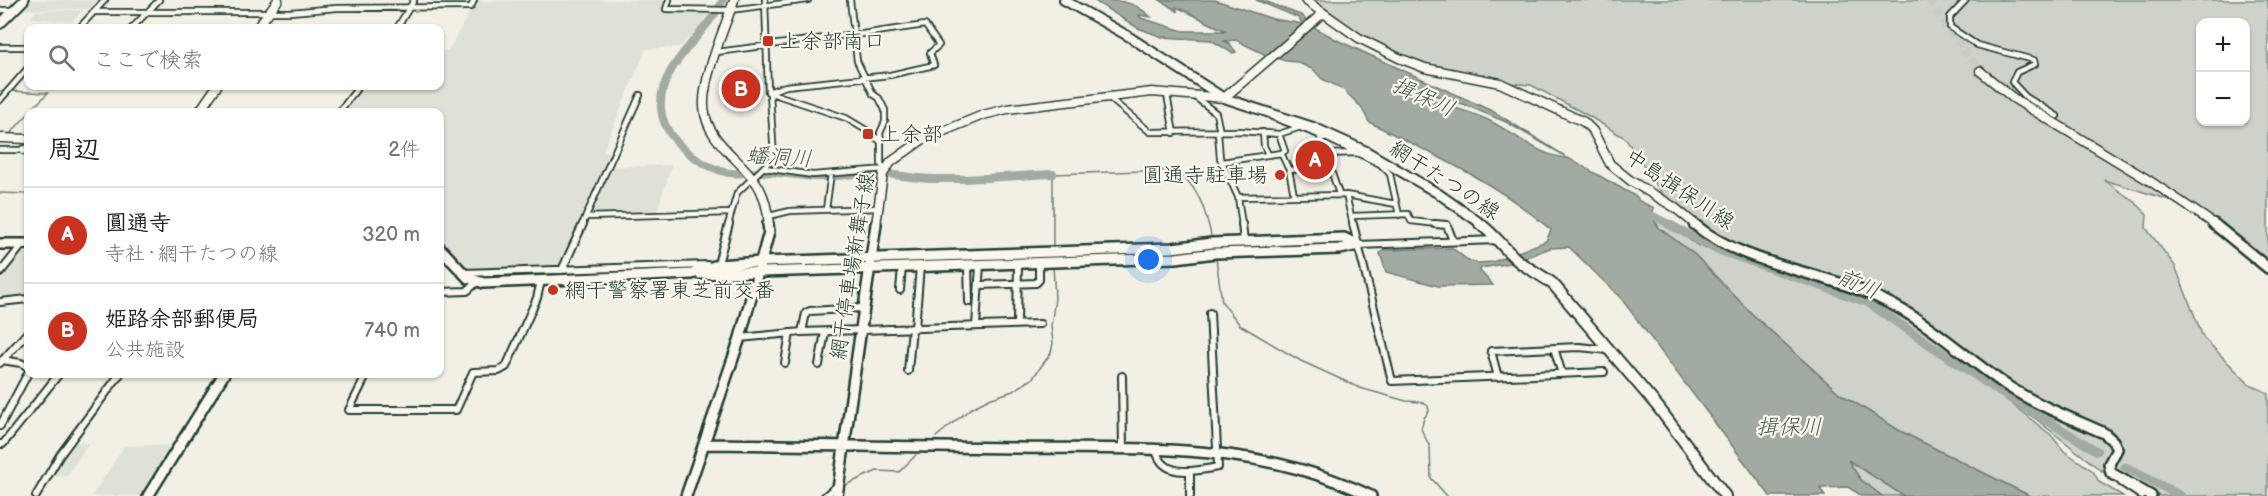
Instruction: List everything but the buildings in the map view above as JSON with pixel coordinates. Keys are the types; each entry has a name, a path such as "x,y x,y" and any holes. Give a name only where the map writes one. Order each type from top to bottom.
{"main road":[{"path":"0,24 24,0"},
{"name":"網干たつの線","path":"1064,0 1128,36 1225,97 1337,136 1403,172 1447,200 1501,240 1521,263 1553,284 1611,350 1725,496"}],"street":[{"path":"83,24 105,0"},
{"path":"136,24 159,0"},
{"path":"260,24 278,0"},
{"path":"399,24 414,0"},
{"path":"94,12 471,7 474,0"},
{"path":"669,0 664,7 666,9 711,10 730,10 765,3 808,0"},
{"path":"686,496 740,338 768,239 769,216 763,193 752,178 719,144 707,123 704,97 734,0"},
{"path":"765,168 831,176 884,171 880,164 880,133 885,122 885,110 879,98 873,94 857,61 850,0"},
{"path":"1225,97 1321,14 1305,0"},
{"path":"1966,0 1950,17 1950,27 1965,39 1990,50 2029,57 2034,60 2035,64 2017,72 2012,82 2026,97 2057,117"},
{"path":"716,270 736,193 774,157 765,46 765,3"},
{"path":"0,10 14,10"},
{"name":"中島揖保川線","path":"1321,14 1359,38 1407,62 1433,70 1500,83 1584,122 1593,129 1602,153 1615,168 1641,188 1672,205 1701,229 1768,260 1884,300 2024,396 2104,433 2113,441 2117,449 2109,464 2109,470 2121,481"},
{"path":"717,52 925,25 939,45 930,53 934,65 890,75 864,76 824,84 786,86 769,93"},
{"path":"0,47 24,47"},
{"path":"1980,71 2012,99 2074,135 2208,220 2267,266"},
{"path":"0,100 24,73"},
{"path":"202,108 214,90"},
{"path":"342,108 356,90"},
{"name":"網干停車場新舞子線","path":"837,496 862,308 884,171 922,140 983,115 1007,109 1140,93 1172,92 1225,97"},
{"path":"769,93 843,117 881,142"},
{"path":"1140,93 1142,95 1197,98 1216,113 1222,162 1238,197 1243,245"},
{"path":"562,270 640,95"},
{"path":"1167,95 1174,133"},
{"path":"1107,96 1150,132 1279,134 1298,128"},
{"path":"1254,108 1403,172"},
{"path":"1263,132 1264,146 1268,154"},
{"path":"1222,162 1285,152 1279,134"},
{"path":"1319,135 1352,216 1392,381 1604,372"},
{"path":"0,138 24,139"},
{"path":"0,150 24,151"},
{"path":"1281,153 1289,170 1294,195"},
{"path":"1326,154 1360,153"},
{"path":"1289,170 1320,168 1319,162 1328,161"},
{"path":"1379,163 1390,174 1400,215"},
{"path":"826,209 831,176"},
{"path":"1238,197 1343,194 1396,204"},
{"path":"769,216 790,211 878,208"},
{"path":"586,217 731,213"},
{"path":"1352,216 1408,214 1411,221 1447,225 1453,241"},
{"path":"444,252 463,273 477,282 541,281 679,274 760,267 1172,248 1211,243 1340,249 1358,245 1501,240"},
{"path":"1211,243 1212,253"},
{"path":"0,244 24,244"},
{"path":"870,263 902,267 968,266 1176,258 1212,253 1243,245"},
{"path":"0,273 24,246"},
{"path":"979,285 1036,283 1039,280 1039,262"},
{"path":"1017,324 1018,263"},
{"path":"976,326 980,265"},
{"path":"908,371 920,266"},
{"path":"968,266 969,302"},
{"path":"900,290 902,267"},
{"path":"463,273 562,270 716,270"},
{"path":"365,378 349,410 456,410 473,372 499,371 506,367 537,298 541,281"},
{"path":"444,292 467,291 477,282"},
{"path":"0,302 24,299"},
{"path":"802,332 806,313 810,311 862,308"},
{"path":"1156,450 1156,456 1163,466 1190,471 1218,467 1210,313"},
{"path":"740,338 802,332 1040,324"},
{"path":"819,365 825,332"},
{"path":"785,363 790,333"},
{"path":"1,361 24,336"},
{"path":"1498,376 1491,351 1593,347 1611,350"},
{"path":"1554,348 1562,374"},
{"path":"1,361 24,365"},
{"path":"1122,376 1123,449"},
{"path":"0,426 25,378"},
{"path":"0,444 56,378"},
{"path":"36,496 60,455 117,378"},
{"path":"148,496 222,378"},
{"path":"704,444 1216,452 1259,457 1324,474 1371,496"},
{"path":"1190,471 1190,496"},
{"path":"2121,481 2127,488 2142,496"},
{"path":"2121,481 2151,496"},
{"path":"825,496 838,485"}],"shaded area":[{"path":"27,0 103,0 95,9 18,10"},
{"path":"665,0 662,10 709,12 699,28 680,47 646,49 603,151 612,152 606,167 672,165 656,214 582,217 558,268 466,270 444,247 444,108 341,108 355,90 444,90 444,51 448,51 476,1"},
{"path":"1312,0 2268,0 2268,263 2170,200 2104,180 2135,202 2147,214 2146,228 2175,266 2203,337 2249,384 2268,393 2268,496 2160,496 2107,475 2037,420 2003,397 2051,435 2064,451 2093,471 2099,482 2123,496 2030,496 1900,431 1839,393 1752,314 1694,254 1659,228 1652,217 1655,215 1697,245 1738,260 1721,250 1673,210 1625,138 1531,85 1507,83 1411,61 1376,45"},
{"path":"83,10 72,22 30,18 36,11"},
{"path":"24,247 24,297 0,299 0,275"},
{"path":"71,442 89,443 67,476 50,477"},
{"path":"124,446 176,446 145,496 92,496"},
{"path":"1846,458 1904,496 1882,496 1860,479"}],"water":[{"name":"揖保川","path":"1093,0 1132,4 1151,17 1139,15 1141,18 1183,31 1227,31 1176,7 1177,11 1160,0 1215,0 1273,19 1303,24 1299,18 1256,0 1262,0 1303,16 1308,24 1339,41 1494,112 1565,156 1506,122 1463,104 1415,89 1441,103 1488,120 1537,149 1557,157 1568,158 1654,208 1652,217 1659,228 1694,254 1752,314 1839,393 1900,431 2030,496 1904,496 1848,460 1860,479 1882,496 1862,496 1848,487 1820,488 1825,496 1770,496 1620,297 1569,247 1550,248 1511,263 1481,268 1480,271 1493,285 1438,286 1386,272 1380,253 1384,250 1452,248 1469,261 1478,263 1493,262 1546,241 1551,230 1531,213 1464,170 1369,122 1361,107 1343,89 1322,79 1314,70 1297,62 1266,55 1236,40 1223,41 1229,43 1236,52 1232,53 1211,40 1162,37 1138,28"}],"waterway":[{"name":"蟠洞川","path":"723,0 706,26 675,64 662,92 661,108 668,129 674,139 701,162 731,173 769,172 821,177 871,173 950,179 1053,174"},
{"path":"0,91 6,91"},
{"path":"11,91 48,93 33,108"},
{"path":"9,135 24,118"},
{"path":"1053,249 1053,174 1174,170 1190,183 1200,200 1212,239"},
{"path":"0,193 24,194"},
{"name":"前川","path":"1641,214 1653,216 1671,225"},
{"name":"前川","path":"1668,224 1721,251 1867,302 2003,394 2097,451"},
{"path":"1216,258 1222,302 1240,325 1301,361 1360,388 1406,401 1422,402 1428,406 1429,411 1421,429 1430,447 1431,478 1447,496"},
{"path":"936,437 970,409 989,399 1013,391 1032,379 1051,353 1053,343 1051,326 1055,298 1053,266"},
{"path":"843,486 877,471 899,472 916,455"},
{"name":"前川","path":"2125,467 2181,496"}],"tunnel":[{"path":"1930,0 1947,28 1980,71"}],"place":[{"name":"上余部南口","path":"768,41"},
{"name":"姫路余部郵便局","path":"741,89"},
{"name":"上余部","path":"868,134"},
{"name":"圓通寺","path":"1315,160"},
{"name":"圓通寺駐車場","path":"1280,175"},
{"name":"網干警察署東芝前交番","path":"553,290"}]}
